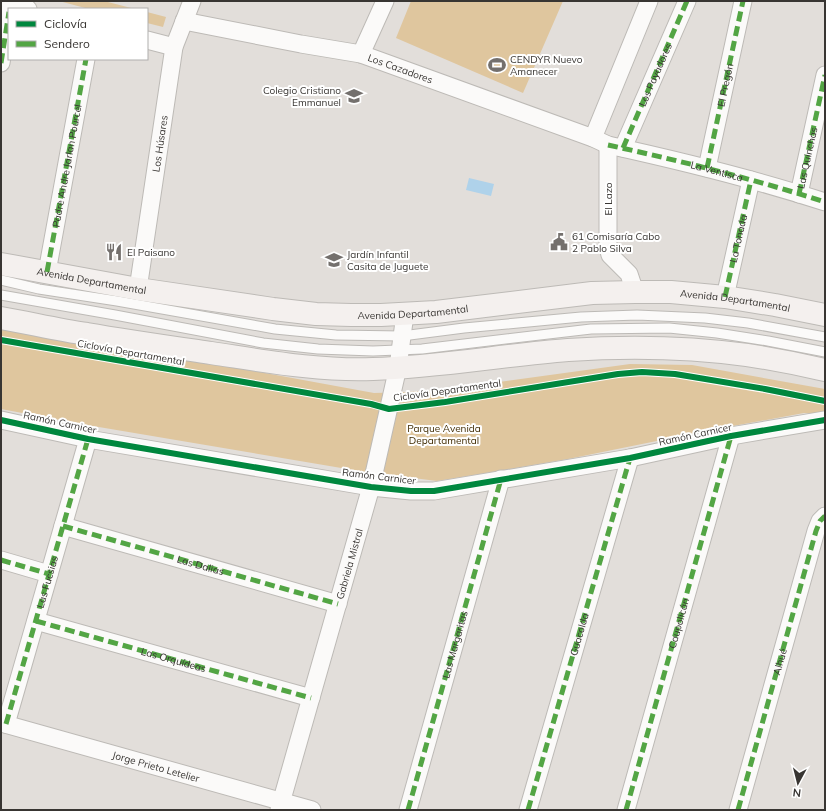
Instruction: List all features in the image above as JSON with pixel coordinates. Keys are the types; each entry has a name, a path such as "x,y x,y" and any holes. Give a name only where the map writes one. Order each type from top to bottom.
{"main road":[{"name":"Avenida Departamental","path":"1,264 138,289 316,314 405,314 468,309 592,293 671,292 725,297 825,315"},
{"path":"1,318 86,334 289,365 327,369 372,369 400,351 441,364 568,350 657,348 705,350 746,355 825,370"}],"street":[{"name":"Los Húsares","path":"138,289 174,47 192,1"},
{"path":"361,54 385,1"},
{"name":"El Lazo","path":"635,292 629,274 610,254 608,247 608,143 649,1"},
{"name":"Los Payadores","path":"608,143 687,1"},
{"name":"El Pregón","path":"706,168 743,1"},
{"path":"1,63 7,7 18,8"},
{"name":"Los Cazadores","path":"184,21 361,54 608,143"},
{"path":"148,40 174,47"},
{"name":"Padre Andre Jarlan Pourcel","path":"47,272 86,60"},
{"name":"Las Quinchas","path":"799,194 825,75"},
{"name":"La Ventisca","path":"608,143 751,180 825,202"},
{"name":"La Tonada","path":"725,297 751,180"},
{"name":"Gabriela Mistral","path":"280,806 371,487 400,351 405,314"},
{"name":"Ramón Carnicer","path":"1,420 88,439 371,487 411,491 434,491 630,458 731,436 825,420"},
{"name":"Caupolicán","path":"626,810 731,436"},
{"name":"Las Fucsias","path":"4,724 36,621 88,439"},
{"name":"Guacolda","path":"528,810 630,458"},
{"name":"Las Margaritas","path":"408,810 501,479"},
{"name":"Alhué","path":"738,810 818,526 825,516"},
{"name":"Las Dalias","path":"63,526 338,604"},
{"path":"1,560 49,574"},
{"name":"Las Orquídeas","path":"36,621 311,698"},
{"name":"Jorge Prieto Letelier","path":"4,724 280,806 312,810"}],"lane":[{"path":"1,280 39,289 117,301 275,329 336,336 400,351 464,328 574,318 637,315 705,318 748,323 825,337"},
{"path":"1,295 123,316 263,343 318,349 400,351 591,329 669,328 717,333 825,352"}],"green space":[{"path":"59,1 104,1 131,8 85,8"},
{"name":"CENDYR Nuevo Amanecer","path":"411,1 563,1 523,93 396,38"},
{"path":"148,12 166,17 163,27 148,23"},
{"name":"Parque Avenida Departamental","path":"1,325 374,393 447,389 630,364 692,365 825,389 825,415 804,413 568,459 437,481 365,472 1,409"}],"water":[{"path":"469,178 494,184 491,196 466,190"}],"marked path":[{"path":"623,148 687,1"},
{"path":"707,168 743,1"},
{"path":"1,63 8,18"},
{"path":"47,272 86,60"},
{"path":"799,194 825,75"},
{"path":"608,145 717,171 825,202"},
{"path":"725,297 751,180"},
{"path":"626,810 731,436"},
{"path":"6,724 88,439"},
{"path":"528,810 630,458"},
{"path":"408,810 501,479"},
{"path":"738,810 816,531 820,521 825,516"},
{"path":"63,526 338,604"},
{"path":"1,560 49,574"},
{"path":"36,621 311,698"}],"cycle path":[{"name":"Ciclovía Departamental","path":"1,340 371,404 389,409 445,402 618,374 642,372 675,374 825,401"},
{"path":"1,420 88,439 371,487 411,491 434,491 630,458 731,436 825,420"}],"place":[{"name":"CENDYR Nuevo Amanecer","path":"497,65"},
{"name":"Colegio Cristiano Emmanuel","path":"354,96"},
{"name":"61 Comisaría Cabo 2 Pablo Silva","path":"559,242"},
{"name":"El Paisano","path":"114,252"},
{"name":"Jardín Infantil Casita de Juguete","path":"334,260"}]}
